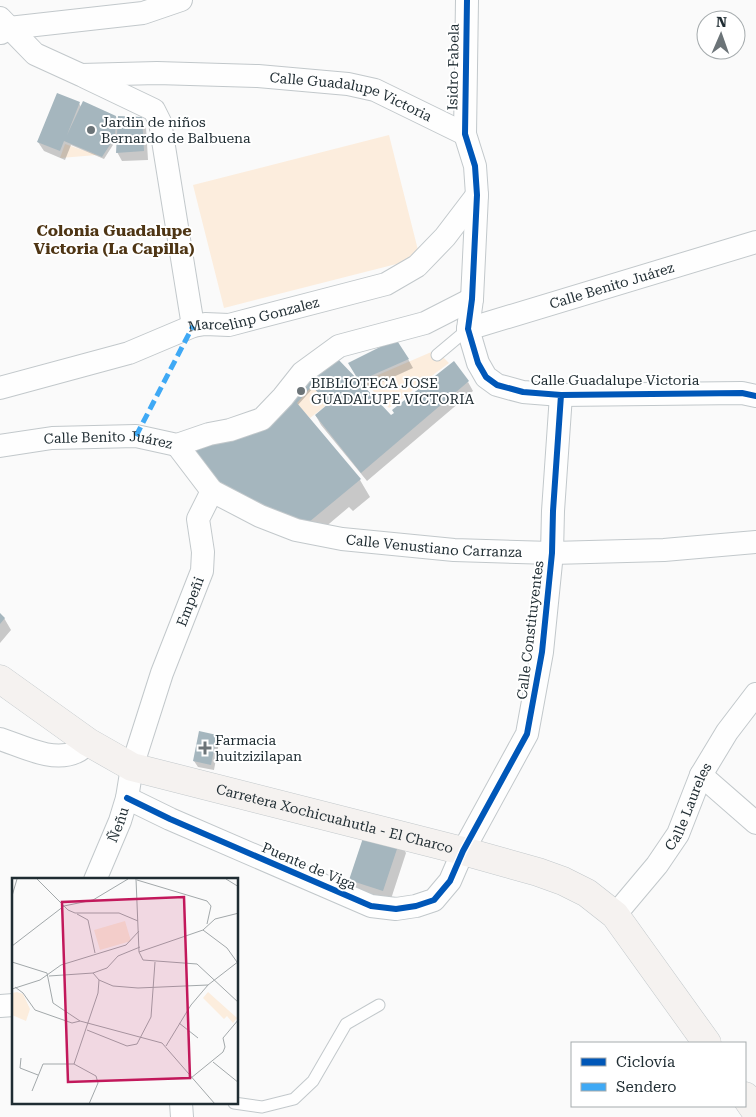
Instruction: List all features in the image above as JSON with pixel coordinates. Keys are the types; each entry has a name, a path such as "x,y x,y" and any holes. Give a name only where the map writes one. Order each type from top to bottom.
{"main road":[{"name":"Carretera Xochicuahutla - El Charco","path":"0,679 88,742 132,767 463,851 538,872 563,881 587,893 615,915 706,1042"},
{"path":"746,1097 756,1112"}],"street":[{"path":"3,27 143,13 181,0"},
{"name":"Isidro Fabela","path":"465,134 466,0"},
{"name":"Calle Guadalupe Victoria","path":"3,27 35,54 81,75 258,76 348,84 375,90 465,134 475,166 477,195 472,299 468,329 478,362 486,377 496,385 523,392 561,395 742,393 756,396"},
{"path":"81,75 154,110 160,122 179,245 184,263 192,326"},
{"name":"Marcelinp Gonzalez","path":"0,388 129,353 192,326 205,324 229,325 386,284 417,266 445,236 477,195"},
{"name":"Calle Benito Juárez","path":"468,329 756,242"},
{"name":"Calle Benito Juárez","path":"0,446 52,438 136,436 178,445 209,434 230,430 262,419 302,373 338,346 425,323 472,299"},
{"name":"Calle Constituyentes","path":"463,851 527,734 542,652 552,553 552,511 561,395"},
{"path":"178,445 212,491"},
{"name":"Calle Venustiano Carranza","path":"212,491 260,516 296,530 342,539 454,550 552,553 664,550 756,542"},
{"name":"Empeñi","path":"132,767 162,673 202,571 203,552 198,519 212,491"},
{"name":"Calle Laureles","path":"615,915 657,865 678,834 702,775 726,732 756,694"},
{"path":"0,738 39,752 57,756 78,752 88,742"},
{"name":"Ñeñu","path":"96,878 120,821 127,798 132,767"},
{"path":"702,775 756,823"},
{"name":"Puente de Viga","path":"127,798 170,819 371,906 396,909 416,906 434,900 450,881 463,851"},
{"path":"181,1104 182,1117"}],"lane":[{"path":"438,354 468,329"},
{"path":"239,1104 262,1107 294,1099 312,1081 346,1024 379,1005"}],"shaded area":[{"path":"389,135 420,258 224,308 193,185"},
{"path":"65,144 97,155 60,158"},
{"path":"436,350 449,363 389,408 364,381"},
{"path":"308,380 328,404 310,418 289,396"}],"building":[{"path":"57,93 80,102 67,135 83,101 116,116 115,137 102,157 64,141 60,151 37,142"},
{"path":"118,116 142,117 144,151 116,153"},
{"path":"396,339 409,359 359,381 348,363"},
{"path":"336,357 391,415 394,413 392,410 454,361 469,381 361,473 315,415 328,404 312,386 297,403 361,479 309,522 292,519 227,488 211,475 196,453 197,447 277,414 294,401 289,396"},
{"path":"0,613 5,618 0,624"},
{"name":"Farmacia huitzizilapan","path":"199,731 217,735 211,765 193,761"},
{"path":"366,829 400,840 383,891 349,880"}],"marked path":[{"path":"136,436 193,326"}],"cycle path":[{"path":"467,0 465,134 475,166 477,195 472,299 468,329 478,363 486,377 497,385 523,392 561,395 742,393 756,396"},
{"path":"127,798 170,819 371,906 396,909 416,906 434,900 450,881 463,851 527,734 542,652 552,553 561,395"}],"place":[{"name":"Jardin de niños Bernardo de Balbuena","path":"91,130"},
{"name":"BIBLIOTECA JOSE GUADALUPE VICTORIA","path":"301,391"},
{"name":"Farmacia huitzizilapan","path":"205,748"}],"district":[{"name":"Colonia Guadalupe Victoria (La Capilla)","path":"114,239"}]}
